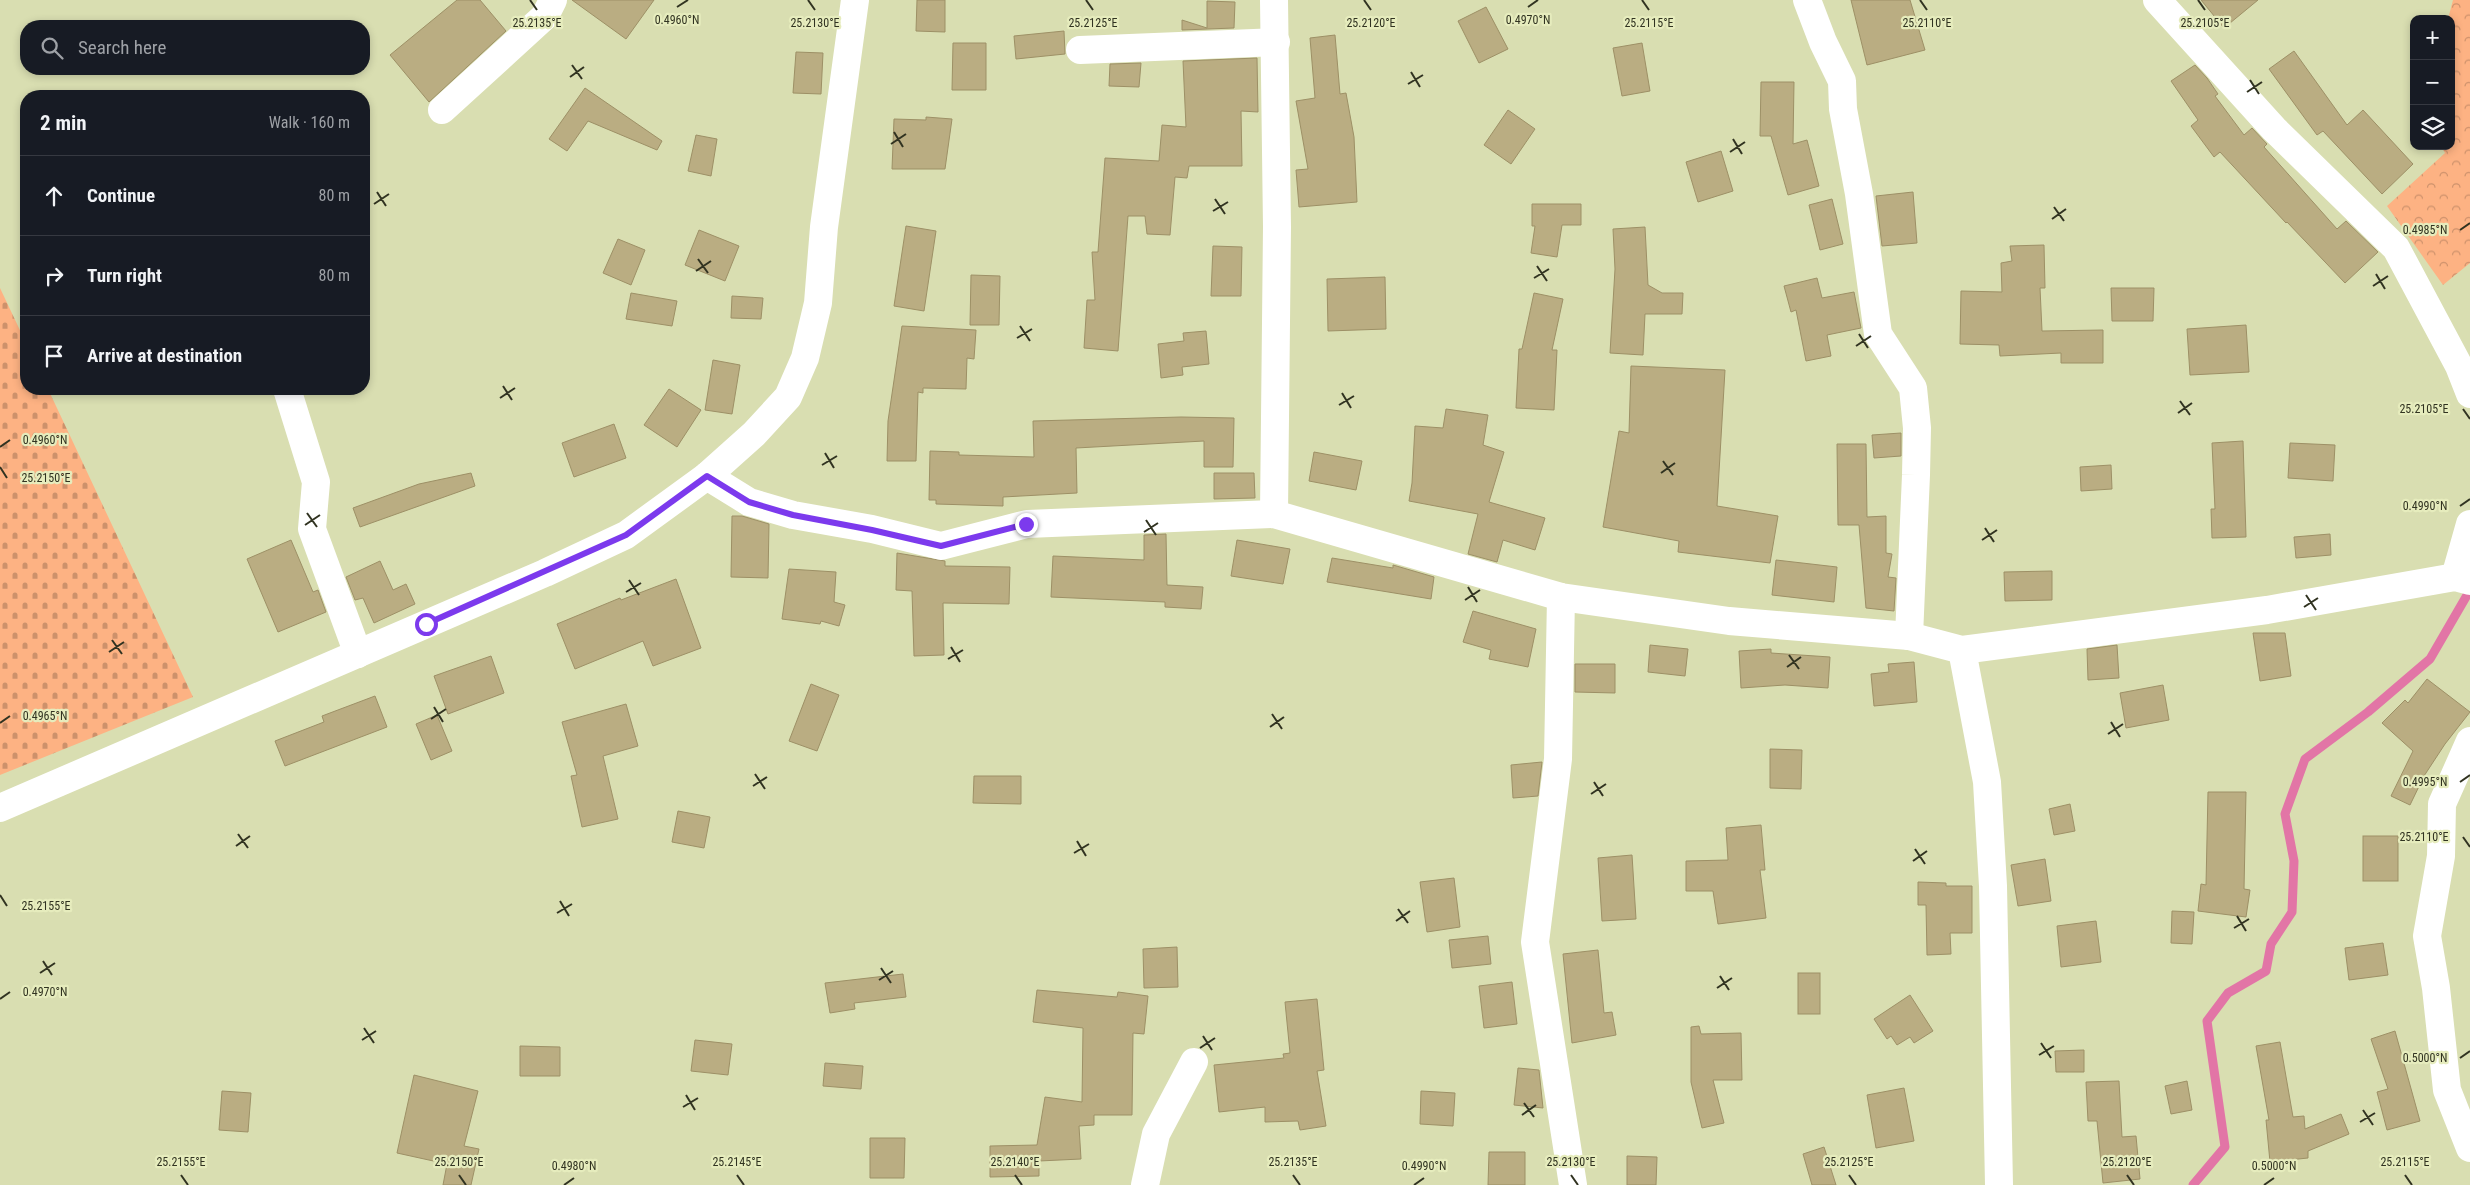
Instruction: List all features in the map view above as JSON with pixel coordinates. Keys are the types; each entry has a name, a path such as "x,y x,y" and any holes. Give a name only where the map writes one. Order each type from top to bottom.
{"street":[{"path":"442,110 545,16 553,0"},
{"path":"0,808 358,654 626,535 707,476 754,434 788,397 805,358 818,303 824,227 855,0"},
{"path":"1274,0 1277,227 1274,514"},
{"path":"1807,0 1823,42 1842,81 1843,110 1859,194 1878,334 1913,388 1917,428 1909,636"},
{"path":"2157,0 2274,129 2396,248 2459,366 2470,394"},
{"path":"1080,50 1276,42"},
{"path":"289,395 316,482 312,529 358,654"},
{"path":"707,476 749,502 793,515 872,530 941,546 1026,524 1274,514 1561,597 1729,621 1909,636 1962,650 2267,610 2462,579 2470,524"},
{"path":"1561,597 1558,759 1535,942 1573,1185"},
{"path":"1962,650 1986,782 1993,896 1999,1185"},
{"path":"2470,741 2442,804 2441,856 2427,936 2436,988 2447,1090 2470,1148"},
{"path":"1145,1185 1156,1134 1194,1062"}],"green space":[{"path":"2453,0 2470,0 2470,263 2443,285 2387,206 2445,153 2443,150 2455,150 2455,15 2449,15"},
{"path":"0,288 20,330 20,395 51,395 193,697 0,775"}],"building":[{"path":"457,0 480,0 506,31 429,102 390,55"},
{"path":"572,0 654,0 626,39"},
{"path":"917,0 945,0 945,32 916,31"},
{"path":"1851,0 1910,0 1925,50 1867,65"},
{"path":"2201,0 2258,0 2224,28"},
{"path":"1207,1 1235,2 1234,28 1182,30 1182,20 1207,28"},
{"path":"1486,7 1508,49 1479,63 1458,21"},
{"path":"1064,31 1065,54 1016,59 1014,36"},
{"path":"1335,35 1340,94 1346,93 1354,137 1357,202 1299,207 1296,170 1308,169 1296,101 1315,98 1310,38"},
{"path":"953,43 986,43 986,90 952,90"},
{"path":"1642,43 1650,91 1622,96 1613,48"},
{"path":"2294,51 2347,125 2363,110 2413,164 2382,194 2323,131 2317,135 2269,69"},
{"path":"796,52 823,53 821,94 793,93"},
{"path":"1257,58 1258,112 1241,111 1242,166 1189,166 1187,178 1175,177 1170,235 1147,234 1145,216 1128,216 1118,351 1084,348 1087,300 1095,300 1092,252 1098,252 1105,158 1159,161 1162,125 1186,127 1183,61"},
{"path":"1141,63 1139,87 1109,86 1110,64"},
{"path":"2195,65 2207,78 2218,94 2215,96 2244,135 2252,128 2267,144 2264,147 2337,229 2346,221 2378,252 2345,283 2220,152 2214,157 2191,126 2198,120 2171,81"},
{"path":"1761,82 1794,82 1793,144 1807,140 1819,186 1788,195 1771,136 1760,136"},
{"path":"585,88 662,141 657,150 588,121 567,151 549,139"},
{"path":"1508,110 1535,129 1511,164 1484,145"},
{"path":"926,117 952,119 945,169 892,169 894,119 926,120"},
{"path":"696,135 717,139 711,176 688,171"},
{"path":"1721,151 1733,191 1698,202 1686,162"},
{"path":"1913,192 1917,243 1882,246 1876,196"},
{"path":"1832,199 1843,244 1820,250 1809,205"},
{"path":"1532,204 1581,204 1581,225 1562,225 1557,257 1531,253 1535,226 1532,226"},
{"path":"906,226 936,231 924,311 894,306"},
{"path":"1645,227 1648,285 1662,293 1683,293 1682,314 1645,314 1643,355 1610,353 1615,269 1613,229"},
{"path":"699,230 739,246 725,281 685,265"},
{"path":"618,239 645,250 631,285 603,273"},
{"path":"2044,245 2045,288 2040,288 2042,331 2103,330 2103,363 2061,363 2061,353 2000,356 1999,345 1960,344 1961,291 2002,292 2001,263 2012,261 2010,246"},
{"path":"1213,246 1242,247 1241,296 1211,296"},
{"path":"971,275 1000,276 999,325 970,325"},
{"path":"1385,277 1386,329 1328,331 1327,279"},
{"path":"1817,278 1822,298 1854,292 1861,328 1827,335 1831,356 1806,361 1796,310 1791,312 1784,286"},
{"path":"2111,288 2154,288 2153,321 2112,321"},
{"path":"631,293 677,301 672,326 626,319"},
{"path":"1534,293 1563,299 1552,350 1557,350 1554,410 1516,408 1519,349 1522,349"},
{"path":"732,296 763,298 761,319 731,318"},
{"path":"2246,325 2249,372 2190,375 2187,329"},
{"path":"902,326 976,330 974,359 967,358 966,389 923,388 923,393 918,392 916,461 887,461 888,421"},
{"path":"1206,331 1209,364 1182,367 1183,375 1161,378 1158,344 1184,341 1183,333"},
{"path":"713,360 740,365 732,414 705,410"},
{"path":"1631,366 1725,370 1717,506 1778,516 1770,563 1678,552 1679,541 1603,527 1619,431 1629,433"},
{"path":"669,389 701,410 677,447 644,425"},
{"path":"1446,409 1488,415 1483,445 1504,452 1489,502 1545,518 1535,550 1503,540 1497,562 1468,554 1478,514 1409,501 1412,483 1415,426 1443,428"},
{"path":"1181,417 1234,418 1233,467 1204,467 1204,441 1076,448 1077,493 1003,497 1003,506 936,504 936,500 929,500 930,451 959,452 959,455 1034,457 1033,421"},
{"path":"614,424 626,458 574,477 562,443"},
{"path":"1901,433 1901,456 1874,458 1872,435"},
{"path":"2243,441 2246,537 2212,538 2211,509 2215,509 2212,443"},
{"path":"2290,443 2335,445 2333,481 2288,478"},
{"path":"1837,444 1866,444 1867,517 1886,516 1886,553 1892,554 1888,577 1896,578 1894,611 1866,608 1859,525 1838,525"},
{"path":"1314,452 1362,461 1356,490 1309,481"},
{"path":"2111,465 2112,489 2081,491 2080,467"},
{"path":"471,473 475,486 360,527 353,508 419,484"},
{"path":"1214,473 1254,473 1255,498 1214,499"},
{"path":"732,516 742,516 769,524 768,578 731,577"},
{"path":"1166,534 1167,585 1203,587 1201,609 1165,607 1165,602 1051,597 1053,556 1144,560 1144,535"},
{"path":"2330,534 2331,555 2296,558 2294,537"},
{"path":"291,540 313,592 318,590 326,612 278,632 247,559"},
{"path":"1237,540 1290,549 1283,584 1231,576"},
{"path":"897,553 945,561 945,566 1010,567 1009,604 943,603 944,655 914,656 912,591 896,590"},
{"path":"1332,558 1393,568 1393,565 1434,577 1431,599 1327,582"},
{"path":"1776,560 1837,567 1834,602 1772,595"},
{"path":"380,561 393,590 406,584 415,604 374,623 363,598 355,600 346,577"},
{"path":"789,569 836,572 834,602 845,605 839,626 821,621 820,624 782,619"},
{"path":"2052,571 2052,600 2005,601 2004,572"},
{"path":"676,579 701,648 653,666 643,641 575,669 557,624 620,598 621,600"},
{"path":"1473,611 1536,629 1528,667 1489,659 1491,650 1463,642"},
{"path":"2253,633 2285,633 2291,676 2260,681"},
{"path":"1650,645 1688,649 1685,676 1648,672"},
{"path":"2117,645 2119,678 2088,680 2087,649"},
{"path":"1771,649 1771,653 1830,657 1828,688 1785,685 1741,688 1739,651"},
{"path":"491,656 504,693 448,714 434,676"},
{"path":"1914,662 1917,702 1874,706 1871,674 1889,672 1888,664"},
{"path":"1575,664 1615,664 1615,693 1575,692"},
{"path":"2427,679 2470,712 2445,744 2424,776 2410,805 2391,796 2413,751 2382,723 2405,700 2408,703"},
{"path":"811,684 839,695 817,751 789,741"},
{"path":"2163,685 2169,720 2126,728 2120,693"},
{"path":"375,696 387,727 285,766 275,741 324,722 322,716"},
{"path":"626,704 638,746 603,756 618,819 582,827 571,776 577,775 562,722"},
{"path":"437,715 452,751 431,760 416,724"},
{"path":"1770,749 1802,750 1801,789 1770,788"},
{"path":"1542,762 1538,796 1513,798 1511,765"},
{"path":"974,776 1021,776 1021,804 973,803"},
{"path":"2208,792 2246,792 2244,889 2250,890 2246,917 2198,911 2201,884 2206,885"},
{"path":"2070,804 2075,831 2054,835 2049,809"},
{"path":"678,811 710,817 704,848 672,842"},
{"path":"1761,825 1765,870 1760,870 1766,918 1718,924 1713,891 1686,891 1686,861 1728,860 1726,828"},
{"path":"2363,836 2398,836 2398,881 2363,881"},
{"path":"1632,855 1636,919 1602,921 1598,858"},
{"path":"2045,859 2051,901 2018,906 2011,865"},
{"path":"1454,878 1460,927 1427,932 1420,882"},
{"path":"1918,882 1946,883 1946,886 1972,886 1972,933 1950,933 1951,954 1927,955 1926,905 1918,905"},
{"path":"2172,911 2194,912 2192,944 2171,943"},
{"path":"2096,921 2101,962 2061,967 2057,926"},
{"path":"1488,936 1491,964 1452,968 1449,940"},
{"path":"2383,943 2388,975 2349,980 2345,948"},
{"path":"1177,947 1178,987 1144,988 1143,949"},
{"path":"1598,950 1604,1013 1612,1012 1616,1035 1572,1043 1563,954"},
{"path":"1798,973 1820,973 1820,1014 1798,1014"},
{"path":"903,974 906,997 854,1003 855,1009 830,1013 825,983"},
{"path":"1512,982 1517,1024 1484,1028 1479,986"},
{"path":"1037,990 1117,997 1118,992 1148,996 1144,1034 1133,1033 1132,1115 1094,1115 1094,1125 1079,1126 1081,1159 1039,1161 1039,1176 990,1177 990,1146 1037,1145 1045,1097 1082,1102 1083,1028 1033,1022"},
{"path":"1910,995 1933,1031 1914,1043 1910,1037 1897,1045 1891,1036 1887,1039 1874,1019"},
{"path":"1317,999 1324,1070 1317,1071 1326,1126 1300,1130 1298,1121 1265,1122 1265,1107 1219,1112 1214,1065 1284,1058 1283,1054 1290,1053 1285,1002"},
{"path":"1699,1026 1701,1034 1741,1033 1742,1080 1713,1080 1724,1123 1702,1128 1691,1082 1691,1027"},
{"path":"2395,1031 2420,1121 2387,1130 2377,1092 2388,1089 2371,1039"},
{"path":"695,1040 732,1044 728,1075 691,1071"},
{"path":"2280,1042 2293,1117 2304,1116 2305,1129 2341,1114 2349,1134 2308,1151 2308,1158 2270,1162 2266,1120 2269,1120 2256,1046"},
{"path":"520,1046 560,1047 560,1076 520,1076"},
{"path":"2084,1050 2084,1072 2056,1072 2055,1051"},
{"path":"825,1063 863,1066 861,1089 823,1086"},
{"path":"1518,1068 1539,1070 1543,1108 1514,1105"},
{"path":"414,1075 478,1091 464,1146 479,1149 471,1185 443,1185 447,1164 397,1153"},
{"path":"2119,1081 2122,1137 2136,1136 2140,1179 2103,1183 2097,1121 2088,1121 2086,1082"},
{"path":"2187,1081 2192,1110 2171,1114 2165,1086"},
{"path":"1904,1088 1914,1141 1876,1148 1867,1095"},
{"path":"222,1091 251,1093 248,1132 219,1130"},
{"path":"1421,1091 1455,1093 1453,1126 1420,1124"},
{"path":"870,1138 905,1138 904,1178 870,1178"},
{"path":"1824,1147 1836,1185 1812,1185 1803,1154"},
{"path":"1489,1152 1525,1152 1525,1185 1488,1185"},
{"path":"1627,1156 1657,1157 1656,1185 1627,1185"}],"waterway":[{"path":"2193,1185 2225,1147 2207,1021 2228,993 2266,971 2271,944 2292,912 2294,861 2285,814 2305,759 2368,712 2430,659 2470,590"}],"route":[{"path":"426,624 545,573 626,535 707,476 749,502 793,515 872,530 941,546 1026,524"}]}
